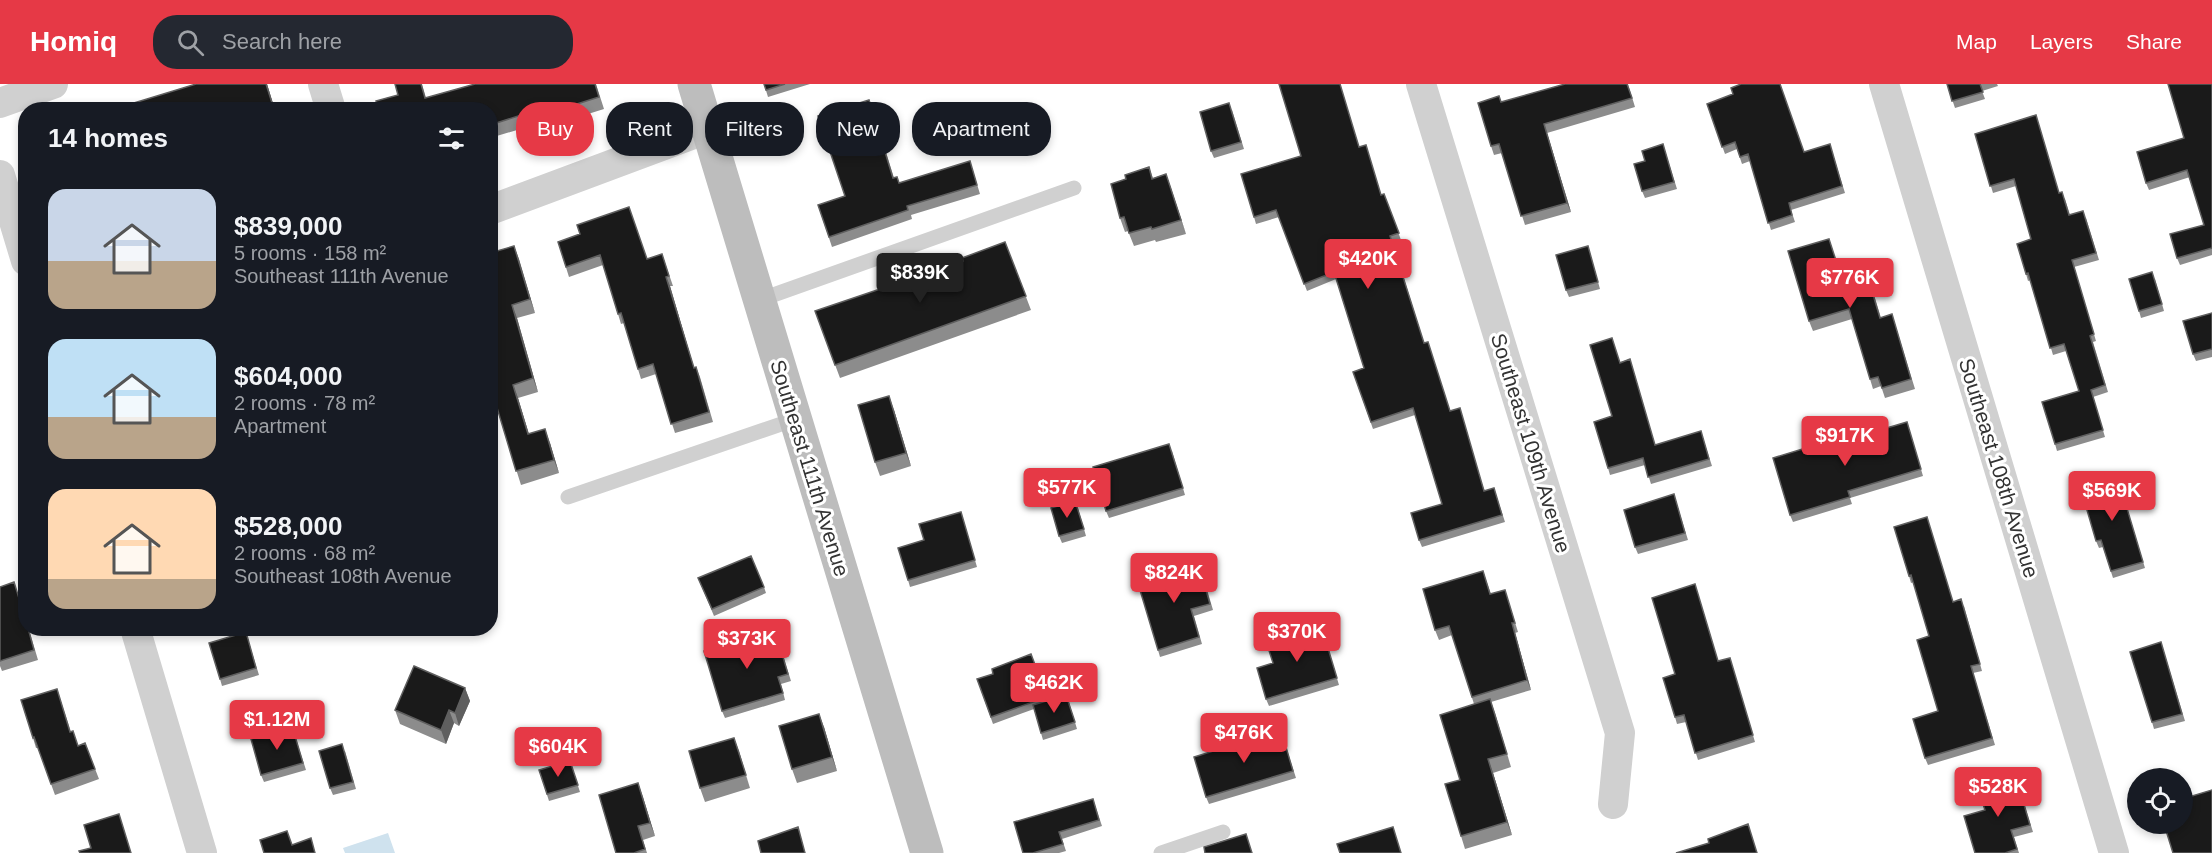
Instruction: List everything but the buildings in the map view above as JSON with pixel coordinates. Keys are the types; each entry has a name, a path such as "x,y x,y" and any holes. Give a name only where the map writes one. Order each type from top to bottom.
{"street":[{"path":"0,103 53,84"},
{"path":"323,84 329,102"},
{"name":"Southeast 111th Avenue","path":"694,84 705,122"},
{"name":"Southeast 109th Avenue","path":"1421,84 1620,733 1613,804"},
{"name":"Southeast 108th Avenue","path":"1884,84 2114,853"},
{"path":"498,207 705,130"},
{"name":"Southeast 111th Avenue","path":"715,156 927,853"},
{"path":"0,175 18,235"},
{"path":"137,636 202,853"}],"lane":[{"path":"759,300 1074,188"},
{"path":"568,496 796,419"},
{"path":"1161,853 1223,832"}],"water":[{"path":"388,833 395,853 345,853 343,848"}]}
